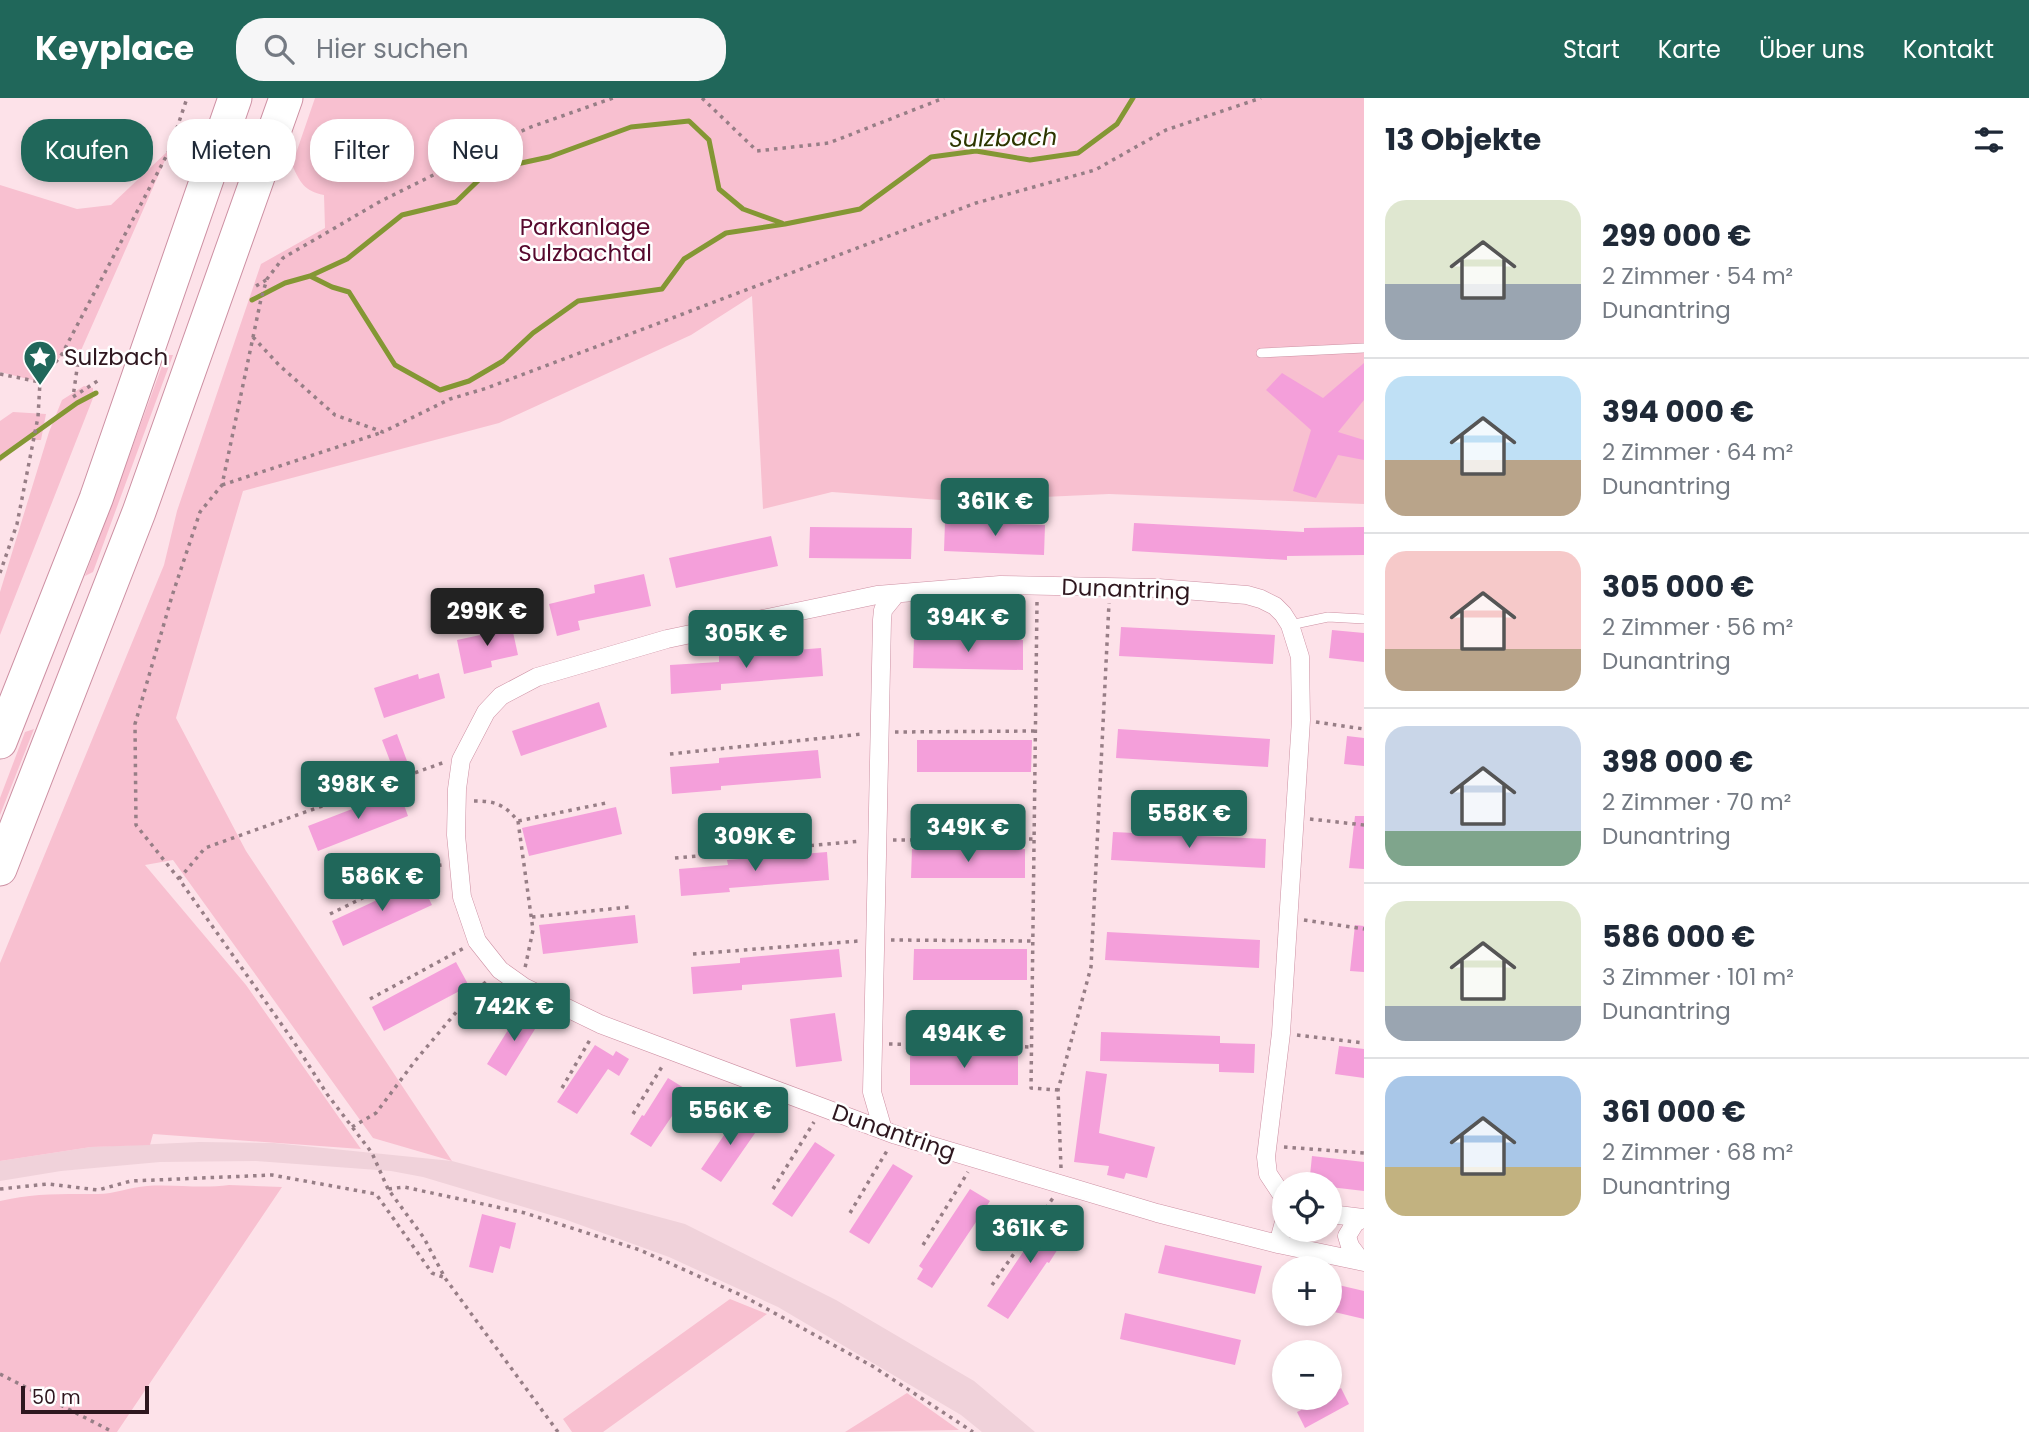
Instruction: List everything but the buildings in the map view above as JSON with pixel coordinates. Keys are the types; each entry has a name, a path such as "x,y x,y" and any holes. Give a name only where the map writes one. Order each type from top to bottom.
{"highway":[{"path":"0,743 96,499 235,98"},
{"path":"0,869 139,512 286,98"}],"street":[{"name":"Dunantring","path":"1272,1180 1268,1174 1268,1146 1281,1033 1301,720 1300,657 1290,625 1275,606 1247,595 1110,587 1000,585 896,594 667,639 537,677 501,696 486,712 461,760 457,800 458,863 462,897 477,941 500,970 524,987 600,1024 889,1133 1157,1213 1278,1244 1363,1261"},
{"path":"889,1133 872,1092 882,620 883,610 896,594"},
{"name":"Dunantring","path":"1342,1215 1364,1218"},
{"name":"Dunantring","path":"1363,1261 1350,1246 1347,1236 1355,1223 1364,1218"}],"lane":[{"path":"1261,354 1364,348"},
{"path":"1290,625 1328,617 1364,619"}],"path":[{"path":"0,573 17,524 38,417 40,382 62,354 170,149 187,98"},
{"path":"256,286 267,279 283,258 381,201 528,128 613,98"},
{"path":"702,98 757,151 828,143 944,98"},
{"path":"222,485 383,432 450,399 487,388 976,203 1095,170 1166,131 1261,98"},
{"path":"267,279 222,485 200,512 172,596 135,724 136,825 179,879 372,1153 388,1189 424,1238 445,1278 558,1432"},
{"path":"253,337 279,365 335,415 383,432"},
{"path":"62,354 79,355 74,397 99,380"},
{"path":"0,374 40,382"},
{"path":"1037,586 1031,1088 1058,1090"},
{"path":"992,1285 1061,1186 1058,1090 1091,967 1110,587"},
{"path":"1301,720 1364,729"},
{"path":"670,754 879,732 1035,731"},
{"path":"179,879 205,848 440,763 461,760"},
{"path":"457,800 493,801 518,821 533,930 525,963 524,987"},
{"path":"518,821 606,803"},
{"path":"1294,817 1364,825"},
{"path":"675,858 877,840 1034,839"},
{"path":"330,914 426,867 458,863"},
{"path":"532,918 629,907"},
{"path":"1287,917 1364,929"},
{"path":"370,999 477,941"},
{"path":"352,1127 376,1113 469,997 500,970"},
{"path":"562,1088 600,1024"},
{"path":"1281,1033 1364,1043"},
{"path":"873,1043 1031,1046"},
{"path":"633,1114 672,1052"},
{"path":"773,1189 823,1108"},
{"path":"850,1213 889,1133"},
{"path":"1268,1146 1364,1153"},
{"path":"923,1245 975,1160"},
{"path":"0,1189 48,1184 98,1190 131,1181 272,1175 376,1194 432,1273 445,1278"},
{"path":"388,1189 404,1187 525,1213 640,1250 743,1296 874,1367 973,1432"},
{"path":"0,1374 113,1432"}],"shaded area":[{"path":"199,1142 274,1143 452,1161 685,1224 836,1300 974,1381 1035,1432 982,1432 961,1415 778,1307 669,1257 564,1219 423,1177 391,1171 256,1161 160,1162 61,1171 0,1181 0,1161 91,1147"}],"green space":[{"name":"Parkanlage Sulzbachtal","path":"315,98 1364,98 1364,504 1109,494 954,501 832,492 763,509 752,296 691,335 499,423 243,491 176,718 246,851 452,1161 373,1138 173,860 145,865 246,985 361,1149 153,1134 150,1145 91,1147 0,1161 0,963 164,565 177,511 261,264 325,228 324,195 304,185 296,172 296,153"},
{"path":"167,152 79,355 62,355 40,382 0,372 0,185 77,209 111,205 135,182 153,182 153,165"},
{"path":"166,355 173,355 93,572 85,576"},
{"path":"84,386 93,388 93,398 0,635 0,592 49,432 62,400"},
{"path":"13,412 46,414 41,440 25,440 0,462 0,421"},
{"path":"34,729 0,815 0,798 25,732"},
{"path":"147,1186 282,1187 117,1432 0,1432 0,1201 37,1195 104,1194"},
{"path":"730,1299 767,1314 603,1432 572,1432 563,1419"},
{"path":"907,1393 959,1430 845,1432"}],"waterway":[{"name":"Sulzbach","path":"252,300 285,283 310,276 349,292 395,365 440,390 469,381 503,361 533,333 578,301 662,289 684,259 726,233 860,209 931,157 976,151 1030,160 1078,153 1117,124 1133,98"},
{"name":"Sulzbach","path":"310,276 347,259 402,215 456,202 489,170 549,157 631,127 689,121 709,140 719,189 743,209 782,223"},
{"name":"Sulzbach","path":"0,458 77,403 96,393"}],"place":[{"name":"Sulzbach","path":"40,387"}]}
